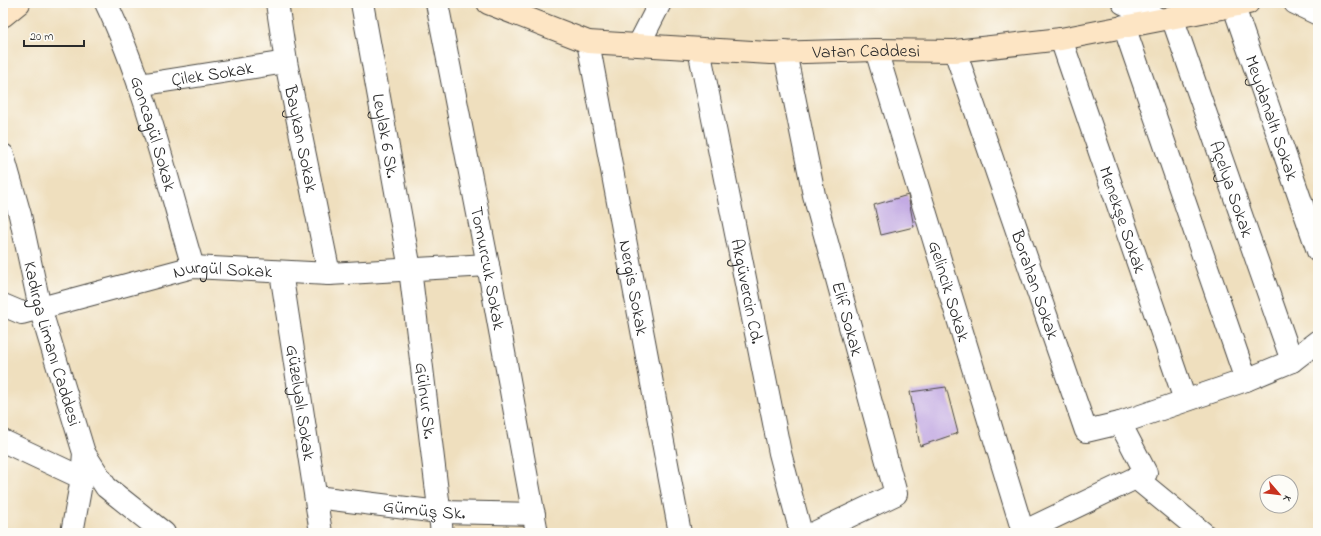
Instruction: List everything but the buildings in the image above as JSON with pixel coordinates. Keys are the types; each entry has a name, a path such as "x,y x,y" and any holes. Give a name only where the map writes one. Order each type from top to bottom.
{"street":[{"path":"3,16 19,3"},
{"name":"Goncagül Sokak","path":"106,3 122,36 139,85 193,267"},
{"name":"Baykan Sokak","path":"277,3 286,62 329,274"},
{"name":"Leylak 6 Sk.","path":"362,3 410,269"},
{"name":"Tomurcuk Sokak","path":"437,3 488,265 535,524"},
{"path":"639,44 660,3"},
{"path":"1122,3 1166,18"},
{"path":"1295,3 1318,14"},
{"name":"Vatan Caddesi","path":"498,5 588,42 770,53 876,50 955,51 1061,38 1166,18 1197,8 1241,5"},
{"name":"Meydanaltı Sokak","path":"1241,5 1318,251"},
{"name":"Açelya Sokak","path":"1166,18 1292,361"},
{"path":"1124,26 1246,380"},
{"name":"Menekşe Sokak","path":"1061,38 1185,400"},
{"name":"Nergis Sokak","path":"588,42 680,533"},
{"name":"Akgüvercin Cd.","path":"699,49 780,453 800,533"},
{"name":"Gelincik Sokak","path":"876,50 1022,533"},
{"name":"Borahan Sokak","path":"955,51 1086,432 1120,423"},
{"name":"Elif Sokak","path":"785,52 814,195 896,494 814,533"},
{"name":"Çilek Sokak","path":"139,85 286,62"},
{"name":"Kadırga Limanı Caddesi","path":"3,155 20,216 40,308 84,453 82,478 72,533"},
{"name":"Nurgül Sokak","path":"3,305 22,313 193,267 329,274 488,265"},
{"name":"Gülnur Sk.","path":"410,269 442,533"},
{"name":"Güzelyalı Sokak","path":"281,272 321,533"},
{"path":"1203,533 1141,475 1120,423 1246,380 1292,361 1318,341"},
{"path":"3,441 82,478"},
{"path":"84,453 106,487 164,533"},
{"path":"1022,533 1141,475"},
{"name":"Gümüş Sk.","path":"316,497 535,524"}]}
